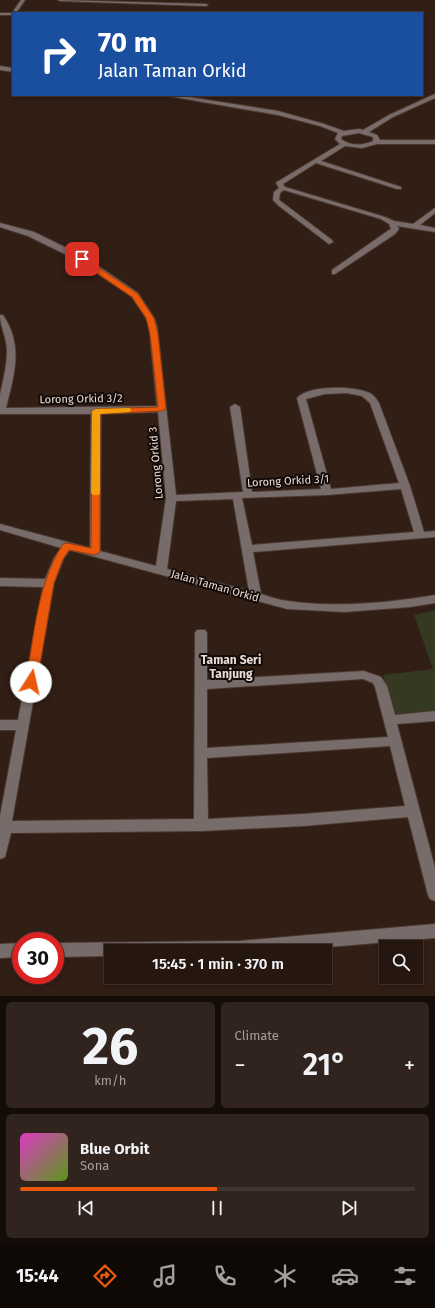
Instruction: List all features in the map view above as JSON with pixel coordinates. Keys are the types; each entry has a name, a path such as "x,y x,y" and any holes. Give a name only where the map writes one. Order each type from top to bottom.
{"street":[{"path":"14,12 23,0"},
{"path":"60,0 206,5"},
{"path":"0,14 12,13"},
{"path":"0,68 12,70"},
{"path":"171,96 277,114 325,126 343,133"},
{"path":"365,132 391,116 435,96"},
{"path":"376,142 377,139 375,136 365,132 354,131 343,133 339,135 338,139 344,144 362,146 376,142 435,142"},
{"path":"344,144 281,181 280,185 283,188 383,218 392,223 435,230"},
{"path":"316,161 399,188"},
{"path":"283,188 277,192 276,200 329,242"},
{"path":"415,226 435,210"},
{"path":"335,272 392,232 395,229 392,223"},
{"name":"Lorong Orkid 3","path":"0,225 31,234 82,259 135,295 150,318 153,326 171,498 161,571"},
{"path":"0,318 8,330 11,340 11,356 1,411"},
{"path":"326,492 301,398 310,393 330,391 360,392 371,397 376,406 406,486 420,535"},
{"path":"234,407 248,495"},
{"name":"Lorong Orkid 3/2","path":"1,411 162,409"},
{"path":"95,552 96,411"},
{"name":"Lorong Orkid 3/1","path":"171,498 326,492 406,486"},
{"path":"237,496 256,598"},
{"name":"Jalan Taman Orkid","path":"0,526 67,546 95,552 256,598 287,605 324,608 373,606 435,599"},
{"path":"247,549 435,534"},
{"path":"0,852 49,583 59,558 67,546"},
{"path":"0,582 49,583"},
{"path":"201,633 201,825"},
{"path":"201,685 364,675 377,680 381,686 435,895"},
{"path":"389,720 435,716"},
{"path":"0,725 23,725"},
{"path":"201,753 395,741"},
{"path":"5,827 201,825 303,820 414,811"},
{"path":"64,950 239,948 435,932"},
{"path":"0,950 12,950"}],"green space":[{"path":"435,610 435,713 396,716 383,675 433,669 414,615"}],"slow traffic":[{"path":"96,493 96,411 127,410"}],"district":[{"name":"Taman Seri Tanjung","path":"231,667"}],"route":[{"path":"31,682 49,583 59,558 67,546 95,552 96,411 162,409 153,326 150,318 135,295 82,259"}]}
